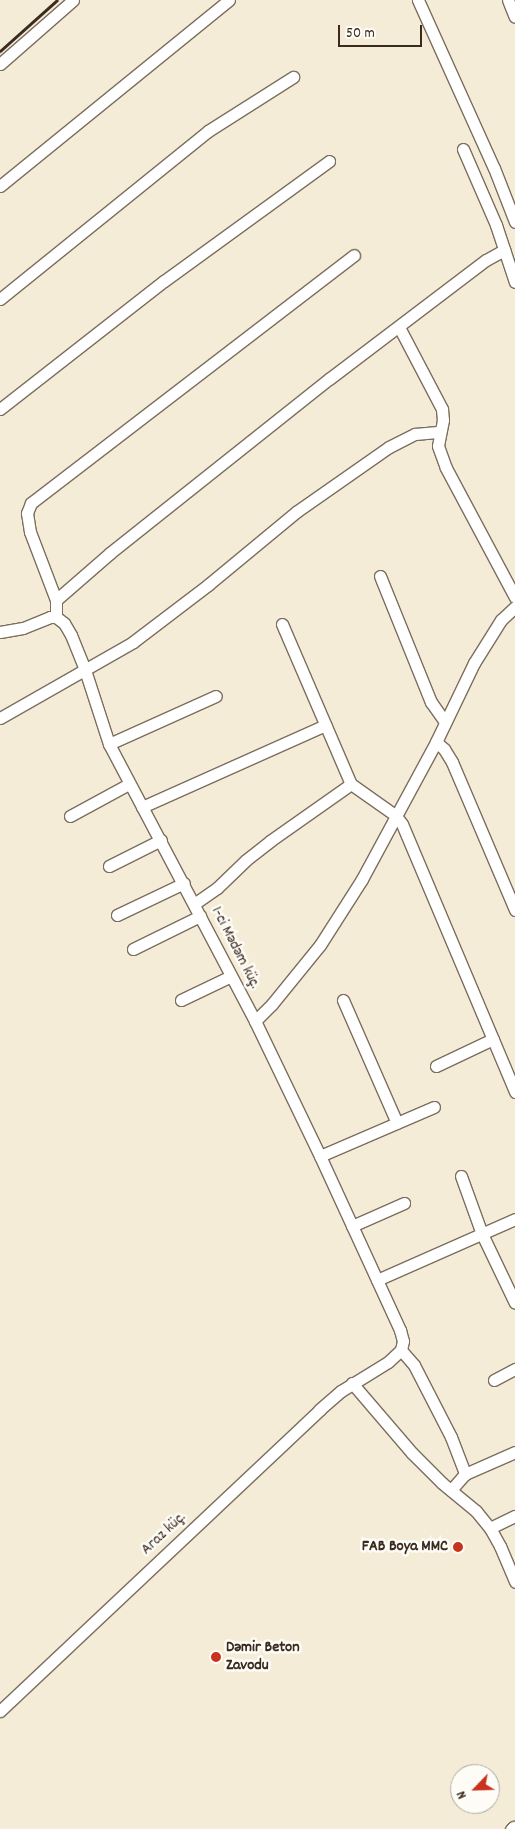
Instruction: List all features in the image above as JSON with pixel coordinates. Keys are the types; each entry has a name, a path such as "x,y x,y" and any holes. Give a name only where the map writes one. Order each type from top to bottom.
{"street":[{"path":"0,64 73,0"},
{"path":"0,186 229,0"},
{"path":"418,0 494,168 515,222"},
{"path":"508,0 515,17"},
{"path":"0,299 208,131 293,77"},
{"path":"463,149 496,225 515,282"},
{"path":"0,409 164,281 329,160"},
{"path":"56,600 118,546 329,379 486,260 504,250"},
{"path":"0,622 0,633 23,628 50,617 56,617 56,600 30,532 27,513 31,503 354,255"},
{"path":"399,327 442,409 443,420 438,446 446,468 513,590"},
{"path":"0,718 133,642 209,584 296,512 389,447 415,434 440,432"},
{"path":"380,576 430,702 445,722"},
{"path":"255,1021 272,1004 320,945 362,879 436,742 489,637 501,620 515,607"},
{"name":"1-ci Mədəm küç.","path":"56,617 64,623 71,635 85,670 109,744 184,883 255,1021 320,1156 400,1330 403,1341 401,1350"},
{"path":"282,624 351,784 395,815 408,839 515,1092"},
{"path":"109,744 216,696"},
{"path":"142,807 325,725"},
{"path":"436,742 444,749 452,762 515,910"},
{"path":"70,816 129,784"},
{"path":"194,904 217,888 270,841 351,784"},
{"path":"109,866 161,840"},
{"path":"117,915 184,883"},
{"path":"133,950 200,916"},
{"path":"181,1000 231,976"},
{"path":"343,1000 397,1123"},
{"path":"436,1066 493,1039"},
{"path":"320,1156 434,1107"},
{"path":"461,1176 482,1234 515,1303"},
{"path":"352,1226 404,1203"},
{"path":"377,1280 515,1219"},
{"path":"401,1350 414,1365 451,1437 465,1474"},
{"name":"Araz küç.","path":"0,1712 319,1410 352,1383 388,1362 401,1350"},
{"path":"494,1380 515,1369"},
{"path":"352,1383 412,1453 467,1502 490,1528 515,1582"},
{"path":"452,1490 465,1474 515,1452"},
{"path":"490,1528 515,1516"}],"railway":[{"path":"0,51 57,0"}],"place":[{"name":"FAB Boya MMC","path":"458,1547"},
{"name":"Dəmir Beton Zavodu","path":"216,1657"}]}
